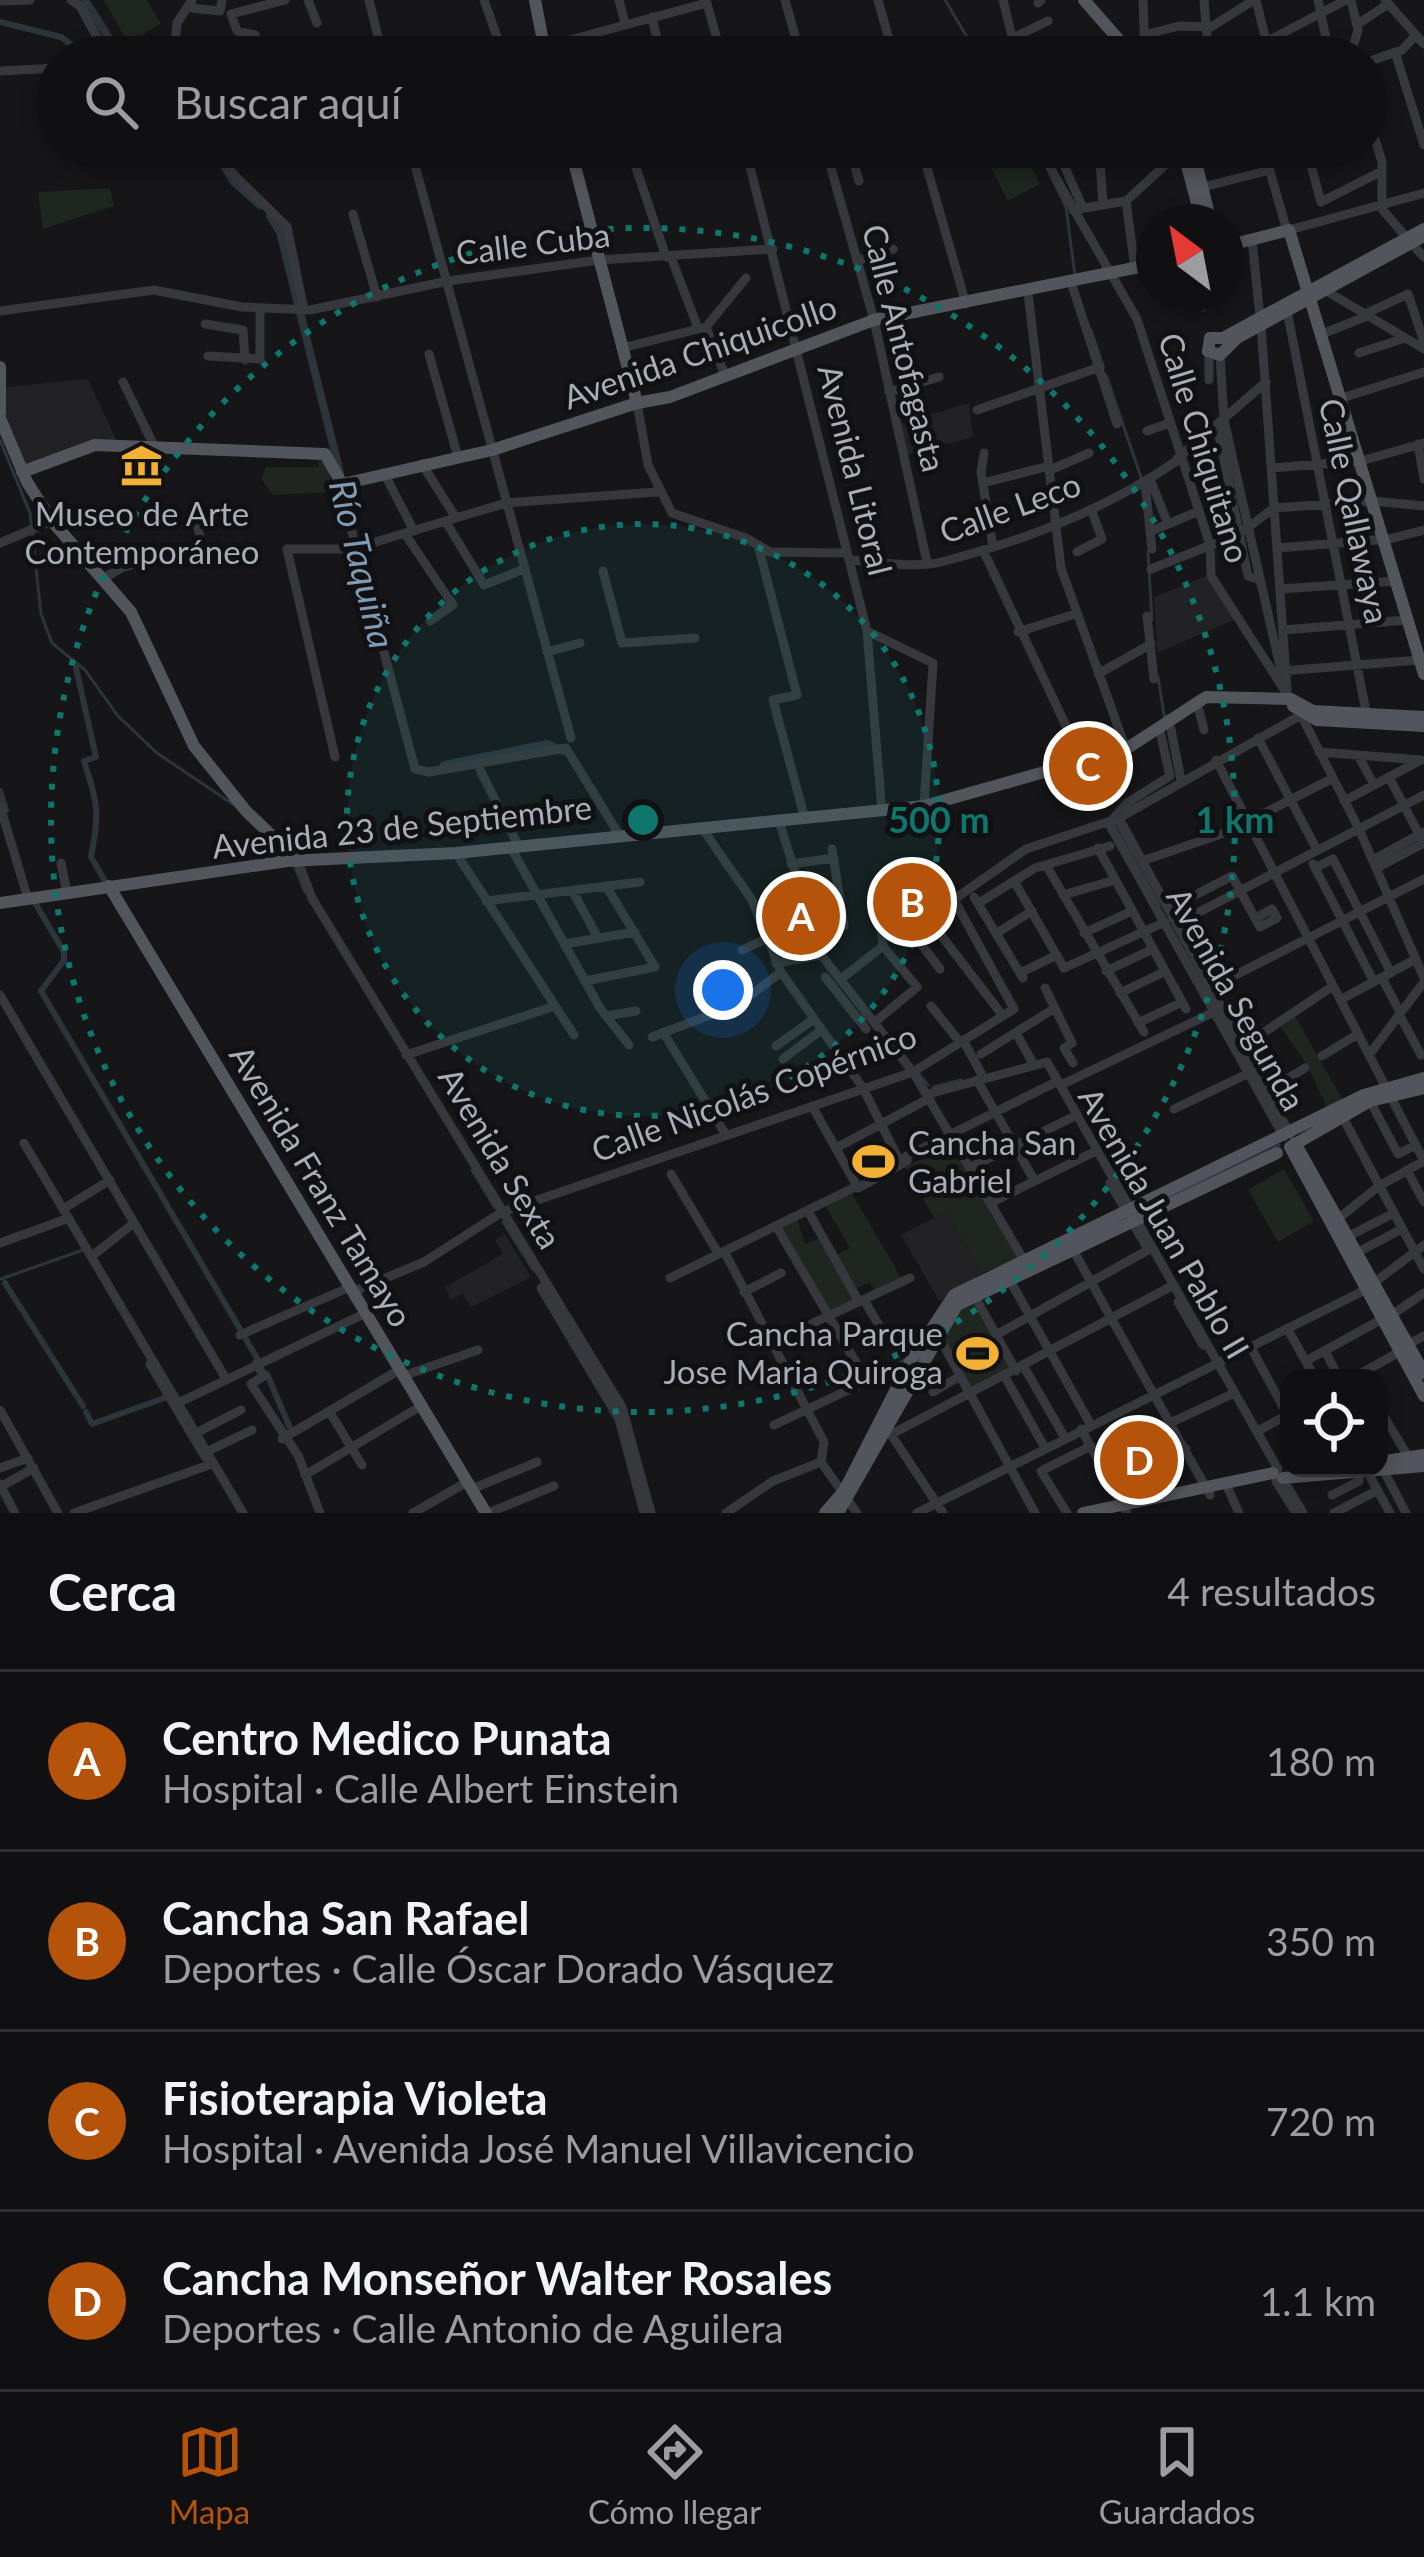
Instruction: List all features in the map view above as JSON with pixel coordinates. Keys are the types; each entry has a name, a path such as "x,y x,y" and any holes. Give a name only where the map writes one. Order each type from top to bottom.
{"main road":[{"path":"535,0 542,36"},
{"path":"1084,0 1119,36"},
{"path":"1095,0 1123,36"},
{"path":"575,168 637,403"},
{"path":"1190,168 1198,204"},
{"path":"1195,168 1207,204"},
{"path":"1244,241 1288,231 1316,291 1322,334 1423,670"},
{"path":"1219,342 1417,237"},
{"name":"Avenida Chiquicollo","path":"343,483 492,450 637,403 670,398 874,320 1135,269"},
{"path":"1260,321 1287,311 1316,291"},
{"path":"0,367 0,415 22,472 52,520 106,577 158,659 201,755 293,861"},
{"path":"22,472 95,445 327,454 343,483"},
{"path":"1198,701 1288,698 1302,711 1424,722"},
{"name":"Avenida 23 de Septiembre","path":"0,903 293,861 456,853 617,833 780,823 923,806 1126,749 1198,701"},
{"name":"Avenida Franz Tamayo","path":"109,886 487,1513"},
{"path":"838,1513 890,1433 957,1305 1027,1265 1424,1078"},
{"path":"1027,1265 1236,1171 1364,1095 1424,1088"},
{"name":"Avenida Segunda","path":"1288,1142 1339,1218 1371,1283"},
{"name":"Avenida Segunda","path":"1288,1142 1389,1316 1424,1396"},
{"path":"824,1513 850,1501 911,1360 954,1295 1007,1275"},
{"name":"Avenida Segunda","path":"1405,1347 1424,1373"},
{"path":"1388,1465 1424,1452"},
{"path":"1388,1469 1424,1466"},
{"path":"1084,1513 1128,1511 1281,1477"}],"street":[{"path":"0,2 30,0"},
{"path":"71,0 80,5 97,36"},
{"path":"176,36 177,23 192,4 220,11 222,0"},
{"path":"256,36 236,31 231,14 285,0"},
{"path":"308,0 317,23"},
{"path":"369,0 377,36"},
{"path":"484,0 496,36"},
{"path":"619,0 625,23"},
{"path":"785,0 795,36"},
{"path":"878,0 887,36"},
{"path":"1003,0 1012,36"},
{"path":"1143,0 1144,35 1180,26 1205,28 1255,0 1266,36"},
{"path":"1204,0 1207,36"},
{"path":"1318,0 1326,36"},
{"path":"1275,36 1348,0 1358,24 1355,36"},
{"path":"1358,24 1405,0"},
{"path":"589,36 706,1 716,36"},
{"path":"1388,54 1420,39 1389,5"},
{"path":"652,17 656,36"},
{"path":"1016,36 1048,21"},
{"path":"1395,52 1421,117 1424,146"},
{"path":"0,71 36,69"},
{"path":"229,168 287,227 302,310"},
{"path":"416,168 571,738"},
{"path":"636,168 668,257 725,375"},
{"name":"Avenida Litoral","path":"751,168 867,631 882,812"},
{"name":"Calle Antofagasta","path":"831,168 874,320 927,562"},
{"path":"855,168 859,181"},
{"path":"927,168 966,304"},
{"path":"1054,168 1075,209"},
{"path":"1063,168 1075,209"},
{"path":"1100,168 1103,205"},
{"path":"1075,209 1126,201 1163,168"},
{"path":"1312,168 1321,202 1382,171"},
{"path":"1381,168 1382,209"},
{"path":"1203,187 1270,170 1288,231 1424,194"},
{"path":"1126,201 1135,269"},
{"name":"Calle Chiquitano","path":"1075,209 1137,319 1178,460 1210,545 1211,576 1288,698"},
{"path":"1382,209 1417,237 1424,257"},
{"path":"353,214 377,297"},
{"path":"1252,239 1288,698"},
{"name":"Calle Cuba","path":"0,311 154,290 260,309 302,310 448,281 599,260 772,249"},
{"path":"857,261 893,250"},
{"path":"622,348 702,327 746,278"},
{"path":"1075,284 1117,424"},
{"path":"1322,334 1418,285"},
{"path":"1316,291 1424,345"},
{"path":"1028,292 1061,568 1126,749"},
{"path":"1408,294 1424,345"},
{"path":"208,356 260,359 260,309"},
{"name":"Calle Qallawaya","path":"1287,311 1367,717"},
{"path":"205,324 244,330 245,360"},
{"path":"1359,353 1405,338"},
{"path":"1209,380 1219,342"},
{"path":"1219,342 1221,423 1248,576 1257,578 1281,671 1358,665 1423,670"},
{"path":"429,354 458,457"},
{"path":"977,410 1041,392 1100,367"},
{"path":"1342,398 1424,372"},
{"path":"889,392 939,376"},
{"path":"123,382 156,450"},
{"name":"Calle Leco","path":"657,492 668,509 746,538 759,549 927,562 988,549 1057,525 1148,481 1265,382"},
{"path":"334,757 287,549 359,547 506,503 657,492 637,403"},
{"path":"1148,430 1167,424"},
{"path":"1271,469 1361,461 1421,443 1424,479"},
{"path":"984,453 988,549 1018,632 1083,762"},
{"path":"983,483 1089,453"},
{"path":"422,464 484,585 524,568"},
{"path":"384,473 410,532 453,604 430,621"},
{"path":"1148,481 1168,524"},
{"path":"1148,481 1152,549"},
{"path":"343,483 415,769 429,772 566,748 617,833"},
{"path":"1151,569 1243,531 1274,508 1373,501 1424,506"},
{"path":"106,577 123,567 203,548 193,509"},
{"path":"1077,552 1102,539 1091,509"},
{"path":"1151,531 1197,512"},
{"path":"0,543 52,520"},
{"path":"1277,548 1384,540 1424,530"},
{"path":"759,549 797,694 773,700 805,820"},
{"path":"603,571 622,643 695,638"},
{"path":"1280,589 1396,580"},
{"path":"1018,632 1075,614"},
{"path":"1147,616 1154,679"},
{"path":"1283,630 1408,620"},
{"path":"867,631 933,663 923,806"},
{"path":"547,652 580,643"},
{"path":"1098,674 1151,644"},
{"path":"1198,701 1204,730"},
{"path":"882,930 928,914 1027,849 1114,820 1302,711 1390,896 1424,980 1369,1055"},
{"path":"1164,723 1181,780"},
{"path":"1114,820 1126,803 1169,776 1164,723"},
{"path":"1258,738 1291,800 1315,868 1342,920 1382,977"},
{"path":"1319,752 1422,759"},
{"path":"1358,755 1374,785"},
{"path":"1344,801 1422,759"},
{"path":"1216,760 1424,1161 1379,1186 1339,1218"},
{"path":"480,770 537,895 606,1016 629,1046"},
{"path":"1375,864 1423,840 1390,777"},
{"path":"1142,861 1248,821 1333,778"},
{"path":"1046,865 1063,896 1086,932 1097,951 1108,970 1141,1028 1183,1006 1163,972 1141,931 1130,911 1104,847 1046,865 977,900 1021,975 1097,951 1141,931 1168,918 1241,890 1424,795"},
{"path":"0,806 28,899"},
{"name":"Avenida Segunda","path":"1114,820 1142,861 1245,1075 1288,1142"},
{"name":"Avenida Segunda","path":"1114,820 1268,1091 1288,1142"},
{"path":"681,830 780,823 821,955 853,994 870,1025"},
{"path":"704,831 752,900 778,968 863,1088 898,1160 953,1135"},
{"path":"456,853 574,1035"},
{"path":"791,864 833,854 844,926 816,939"},
{"path":"1315,868 1333,859 1420,1055"},
{"name":"Avenida Sexta","path":"293,861 619,1419 647,1513"},
{"path":"61,862 67,893"},
{"path":"1168,918 1232,876 1256,918"},
{"path":"1210,988 1424,879"},
{"path":"1063,896 1115,880"},
{"path":"1014,881 1061,963"},
{"path":"486,901 640,882"},
{"path":"870,1025 917,987 883,946 875,883"},
{"path":"585,981 655,967 606,886"},
{"path":"572,890 598,938"},
{"name":"Calle Nicolás Copérnico","path":"240,1335 424,1262 500,1215 913,1072 1015,1006 953,898"},
{"path":"997,933 1032,911"},
{"path":"1086,932 1130,911"},
{"path":"928,914 1003,1016"},
{"path":"564,944 635,932"},
{"path":"913,933 940,969"},
{"path":"926,950 943,938"},
{"path":"1411,945 1424,938"},
{"path":"742,950 766,939"},
{"path":"841,979 883,946"},
{"path":"1108,970 1151,950"},
{"path":"652,1037 739,1004 778,968 821,955"},
{"path":"1340,1000 1416,959"},
{"path":"1121,993 1163,972"},
{"path":"825,977 842,1003 870,1025 913,1072 1027,1265"},
{"path":"1242,1047 1333,986"},
{"path":"1045,988 1072,1042 1064,1048 1073,1063"},
{"path":"842,1003 853,994"},
{"path":"1,999 226,1378"},
{"path":"406,1055 555,1006"},
{"path":"931,1006 961,1041 1034,1180"},
{"path":"981,1054 1054,1008"},
{"path":"606,1016 636,1011"},
{"path":"670,1278 857,1187 996,1110 1212,1013"},
{"path":"776,1046 814,1019"},
{"path":"783,1059 821,1030"},
{"path":"663,1032 726,1135"},
{"name":"Avenida Juan Pablo II","path":"1014,1034 1058,1083 1230,1395 1280,1475"},
{"path":"1322,1056 1358,1034"},
{"path":"836,1148 929,1096 979,1076 1038,1064"},
{"path":"1268,1091 1305,1068"},
{"path":"1174,1108 1245,1075"},
{"name":"Avenida Juan Pablo II","path":"1058,1083 1095,1151"},
{"path":"1370,1101 1398,1154 1414,1146"},
{"path":"812,1106 857,1187"},
{"path":"1342,1116 1402,1229 1419,1248 1424,1269"},
{"path":"971,1167 1073,1117"},
{"path":"24,1143 198,1432 240,1513"},
{"path":"992,1202 1095,1151"},
{"path":"1407,1170 1424,1202"},
{"path":"671,1174 721,1252 808,1411 826,1446 821,1462"},
{"path":"0,1243 66,1213 110,1180"},
{"path":"808,1211 880,1327"},
{"path":"1349,1236 1394,1213"},
{"name":"Avenida Juan Pablo II","path":"1132,1215 1280,1475"},
{"path":"92,1256 134,1222"},
{"path":"776,1226 868,1383"},
{"path":"1358,1252 1402,1229"},
{"path":"1072,1248 1209,1492"},
{"path":"917,1513 940,1508 1045,1448 1287,1328 1371,1283 1419,1248"},
{"path":"996,1335 1148,1250"},
{"path":"744,1292 781,1273"},
{"path":"1007,1275 1128,1511"},
{"path":"811,1324 910,1278"},
{"path":"940,1508 890,1433 970,1396 1170,1287"},
{"path":"1306,1361 1424,1293"},
{"path":"974,1295 1065,1438"},
{"path":"180,1402 366,1313"},
{"path":"1287,1328 1310,1369"},
{"path":"938,1335 1035,1513"},
{"path":"1371,1369 1424,1336"},
{"path":"1250,1346 1280,1401"},
{"path":"286,1436 401,1373 478,1350"},
{"path":"1324,1351 1334,1369"},
{"path":"773,1425 911,1360"},
{"path":"150,1364 240,1513"},
{"path":"256,1364 264,1376 251,1384 298,1457 320,1513"},
{"path":"933,1392 960,1376"},
{"path":"1005,1377 1045,1448"},
{"path":"1171,1423 1230,1395"},
{"path":"304,1475 421,1406"},
{"path":"0,1410 58,1513"},
{"path":"198,1432 241,1410"},
{"path":"329,1411 362,1465"},
{"path":"1258,1431 1280,1420"},
{"path":"1388,1424 1408,1459"},
{"path":"208,1450 252,1430"},
{"path":"1067,1513 1041,1471 1091,1446"},
{"path":"1114,1487 1186,1450"},
{"path":"413,1513 537,1462"},
{"path":"821,1462 850,1501"},
{"path":"726,1513 773,1481 821,1462"},
{"path":"0,1468 31,1463"},
{"path":"15,1513 0,1486 31,1463"},
{"path":"74,1513 209,1465"},
{"name":"Avenida Juan Pablo II","path":"1281,1477 1300,1513"},
{"path":"1332,1495 1364,1477"},
{"path":"1375,1477 1390,1513"},
{"path":"1378,1477 1406,1513"},
{"path":"487,1513 554,1486"},
{"path":"1227,1487 1239,1513"},
{"path":"1334,1513 1378,1490"}],"shaded area":[{"path":"104,0 147,0 161,24 140,36 124,36"},
{"path":"992,168 1032,168 1040,184 1008,201"},
{"path":"110,188 114,206 43,229 38,192"},
{"path":"88,379 118,444 25,467 3,422 6,387"},
{"path":"969,403 973,437 906,455 899,424"},
{"path":"318,458 326,460 334,492 273,495 261,479 266,467 319,467"},
{"path":"1206,576 1236,619 1157,653 1154,597"},
{"path":"1295,1016 1344,1102 1327,1108 1308,1066 1281,1027"},
{"path":"954,1142 1018,1258 983,1273 946,1212 934,1218 905,1167"},
{"path":"1284,1169 1314,1221 1278,1242 1248,1190"},
{"path":"851,1192 902,1279 875,1291 870,1282 855,1289 836,1255 850,1248 825,1205"},
{"path":"946,1212 983,1273 940,1302 901,1235"},
{"path":"797,1218 805,1244 820,1238 855,1301 829,1313 779,1227"},
{"path":"505,1234 531,1277 471,1307 463,1294 451,1300 445,1287 503,1254 495,1240"},
{"name":"Cancha Parque Jose Maria Quiroga","path":"974,1299 1011,1366 972,1392 942,1336 959,1307"}],"waterway":[{"name":"Río Taquiña","path":"85,0 108,36"},
{"path":"945,0 966,36"},
{"path":"0,22 57,36"},
{"name":"Río Taquiña","path":"225,168 260,205"},
{"path":"1047,168 1066,207 1075,276"},
{"name":"Río Taquiña","path":"270,216 280,232 340,473"},
{"path":"1091,330 1103,366"},
{"path":"1106,375 1142,480"},
{"path":"0,440 30,513 41,614 52,643 85,670 118,716 157,753 234,805"},
{"path":"1148,552 1152,620"},
{"path":"76,668 96,757 84,761 96,809 91,857 105,881"},
{"path":"1158,677 1165,721"},
{"name":"Río Taquiña","path":"444,765 547,744 563,751"},
{"path":"0,791 6,810"},
{"path":"1116,823 1159,905"},
{"path":"295,868 305,892"},
{"path":"34,901 64,952 64,960 41,991 257,1358"},
{"path":"919,1074 928,1085"},
{"path":"933,1087 961,1080"},
{"path":"1156,1203 1279,1145"},
{"path":"472,1170 495,1208"},
{"path":"503,1222 533,1270"},
{"path":"1,1279 83,1250"},
{"path":"5,1283 83,1406"},
{"path":"267,1374 291,1430"},
{"path":"86,1412 92,1424 167,1397"}],"place":[{"name":"Museo de Arte Contemporáneo","path":"142,466"},
{"name":"Fisioterapia Violeta","path":"1088,766"},
{"name":"Cancha San Rafael","path":"912,902"},
{"name":"Centro Medico Punata","path":"801,916"},
{"name":"Cancha San Gabriel","path":"874,1162"},
{"name":"Cancha Parque Jose Maria Quiroga","path":"977,1353"},
{"name":"Cancha Monseñor Walter Rosales","path":"1139,1460"}]}
